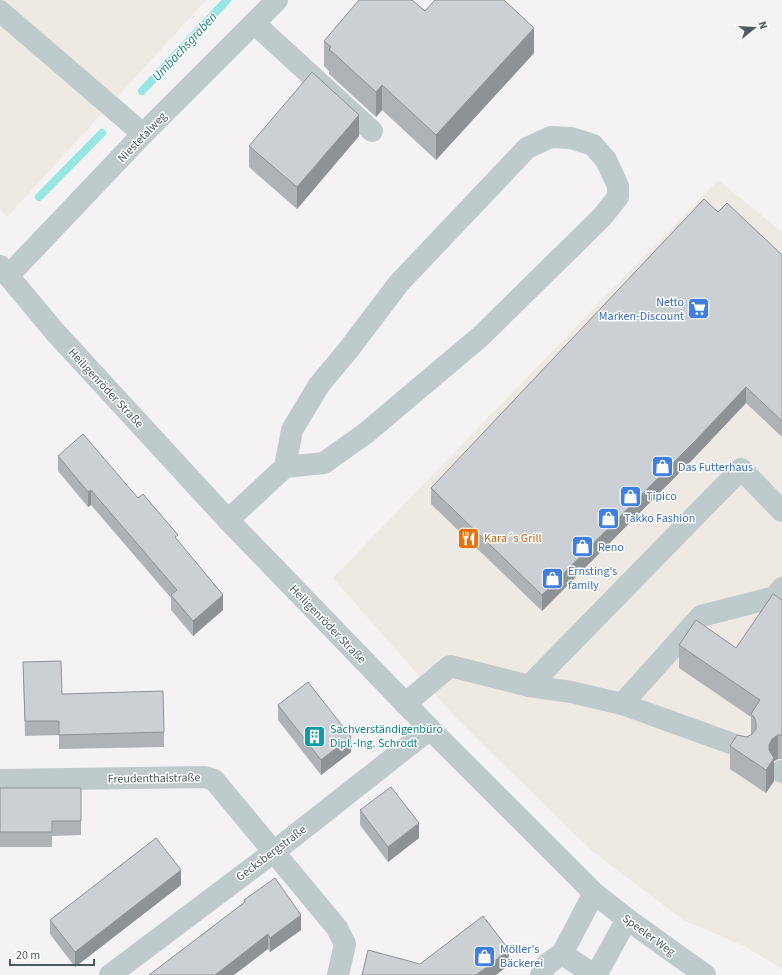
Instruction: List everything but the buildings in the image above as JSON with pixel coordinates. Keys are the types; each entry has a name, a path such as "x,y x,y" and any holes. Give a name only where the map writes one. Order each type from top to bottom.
{"street":[{"name":"Niestetalweg","path":"4,271 277,0"},
{"path":"0,11 143,134"},
{"path":"254,23 372,131"},
{"path":"228,520 285,467 292,430 319,385 349,349 399,283 527,148 551,137 572,138 593,146 606,160 618,186 618,198 602,217 482,336 366,433 324,463 285,467"},
{"name":"Heiligenröder Straße","path":"4,271 55,332 228,520 405,704 594,893"},
{"path":"529,686 741,469 782,511"},
{"path":"622,704 700,616 780,595"},
{"path":"405,704 450,666 529,686 571,692 622,704 744,748"},
{"name":"Gecksbergstraße","path":"110,975 274,851 430,729"},
{"name":"Freudenthalstraße","path":"0,780 205,777 214,780 337,928 345,944 338,975"},
{"path":"541,975 547,964 562,954 594,893"},
{"name":"Speeler Weg","path":"594,893 627,919 705,975"},
{"path":"562,954 595,975 627,919"}],"shaded area":[{"path":"0,0 206,0 7,217 0,209"},
{"path":"718,180 782,232 782,969 744,946 683,920 592,851 456,718 333,578"}],"waterway":[{"name":"Umbachsgraben","path":"142,91 227,0"},
{"name":"Umbachsgraben","path":"39,197 102,133"}],"place":[{"name":"Netto Marken-Discount","path":"699,309"},
{"name":"Das Futterhaus","path":"663,467"},
{"name":"Tipico","path":"631,496"},
{"name":"Takko Fashion","path":"608,518"},
{"name":"Kara´s Grill","path":"468,538"},
{"name":"Reno","path":"582,547"},
{"name":"Ernsting's family","path":"552,578"},
{"name":"Sachverständigenbüro Dipl.-Ing. Schrodt","path":"314,736"},
{"name":"Möller's Bäckerei","path":"485,956"}]}
